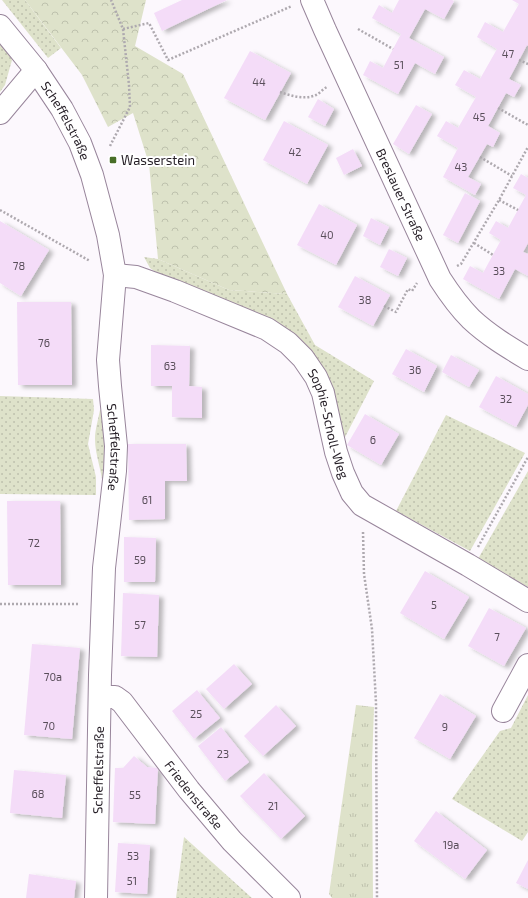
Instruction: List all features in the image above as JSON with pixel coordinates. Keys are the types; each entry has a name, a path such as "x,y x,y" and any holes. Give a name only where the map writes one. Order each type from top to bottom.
{"street":[{"name":"Breslauer Straße","path":"305,2 325,30 440,279 471,318 498,341 528,358"},
{"name":"Scheffelstraße","path":"0,26 36,70 62,109 80,144 92,175 108,235 115,275 108,360 116,446 115,471 104,568 96,898"},
{"path":"0,113 36,70"},
{"name":"Sophie-Scholl-Weg","path":"115,275 136,277 175,292 267,329 288,343 303,358 316,377 323,394 336,452 343,474 352,493 362,505 528,601"},
{"path":"503,711 528,665"},
{"name":"Friedenstraße","path":"100,696 115,697 122,702 189,790 227,835 289,898"}],"path":[{"path":"110,146 130,107 123,30 111,0"},
{"path":"123,30 149,23 168,60 305,2"},
{"path":"358,29 393,49"},
{"path":"519,60 528,64"},
{"path":"280,92 294,96 307,97 316,95 322,90 347,77"},
{"path":"498,108 528,125"},
{"path":"440,279 461,264 527,152 528,147"},
{"path":"480,157 512,176"},
{"path":"499,200 518,210"},
{"path":"0,210 93,263"},
{"path":"474,243 493,255"},
{"path":"384,306 396,312 408,289 412,291 431,258"},
{"path":"468,565 528,457"},
{"path":"362,505 364,574 372,629 376,703 377,898"},
{"path":"0,604 103,604"}],"green space":[{"path":"2,0 25,0 61,48 48,58"},
{"path":"25,0 146,0 135,46 183,74 287,294 229,290 158,259 149,164 133,113 108,127 82,75"},
{"path":"0,41 4,44 12,60 5,85 0,92"},
{"path":"144,257 158,259 229,290 287,294 315,345 374,381 342,443 324,375 157,273 150,268"},
{"path":"0,396 93,399 94,410 88,444 96,477 96,495 0,494"},
{"path":"100,410 103,410 106,426 105,487 103,487 95,445"},
{"path":"446,415 525,453 470,551 396,511"},
{"path":"528,471 528,587 478,559"},
{"path":"528,695 528,832 522,841 452,799 500,731 511,728"},
{"path":"356,705 374,707 372,765 373,898 332,898 329,894"},
{"path":"184,837 252,898 176,898"}],"building":[{"path":"182,0 227,0 162,31 154,13"},
{"path":"399,0 454,1 444,19 425,9 409,38 444,57 435,74 415,63 398,94 363,75 370,61 383,68 401,34 372,18 379,5 392,13"},
{"path":"512,0 528,0 528,46 527,45 509,79 521,85 514,97 506,93 488,126 500,133 493,147 487,144 468,177 481,184 475,195 443,177 458,148 437,136 446,121 458,128 476,97 455,85 464,70 480,79 497,49 477,37 485,22 503,32 519,4"},
{"path":"250,51 291,73 265,120 224,98"},
{"path":"318,99 334,109 325,126 308,117"},
{"path":"416,105 432,114 409,154 393,144"},
{"path":"284,121 328,145 307,184 263,160"},
{"path":"353,149 362,166 344,175 336,158"},
{"path":"521,174 528,178 528,243 523,252 528,254 528,276 515,269 499,299 463,279 470,266 483,273 501,240 489,233 496,221 508,228 526,195 513,188"},
{"path":"465,193 480,201 458,243 443,235"},
{"path":"319,204 357,225 336,265 297,245"},
{"path":"371,218 389,227 380,245 363,236"},
{"path":"0,221 49,250 21,296 0,283"},
{"path":"389,249 407,258 398,276 380,267"},
{"path":"355,276 390,295 373,326 338,307"},
{"path":"17,302 71,302 72,385 18,385"},
{"path":"151,345 190,346 189,386 202,387 202,418 172,417 172,386 151,386"},
{"path":"406,349 437,366 424,392 392,374"},
{"path":"451,355 479,370 469,387 442,372"},
{"path":"496,376 528,394 528,405 516,427 479,407"},
{"path":"365,414 399,434 381,465 347,445"},
{"path":"128,444 186,444 187,481 165,481 165,519 129,520"},
{"path":"7,501 60,501 61,585 8,585"},
{"path":"124,537 156,538 155,582 124,582"},
{"path":"425,571 469,597 444,639 400,613"},
{"path":"123,593 159,595 157,657 121,656"},
{"path":"489,608 526,628 504,666 468,646"},
{"path":"32,644 80,648 72,739 24,735"},
{"path":"234,664 252,684 224,709 206,689"},
{"path":"197,690 220,718 194,739 172,711"},
{"path":"440,694 476,716 450,759 414,738"},
{"path":"276,705 296,726 263,756 244,736"},
{"path":"221,727 249,762 225,781 198,746"},
{"path":"134,756 147,767 158,768 155,824 113,822 115,768 123,768"},
{"path":"14,770 66,775 62,818 10,813"},
{"path":"264,773 305,816 281,839 240,796"},
{"path":"436,811 487,850 465,879 414,841"},
{"path":"118,843 150,845 147,894 115,892"},
{"path":"528,860 528,889 516,883"},
{"path":"29,874 76,881 74,898 26,898"}],"place":[{"name":"Wasserstein","path":"113,160"}]}
